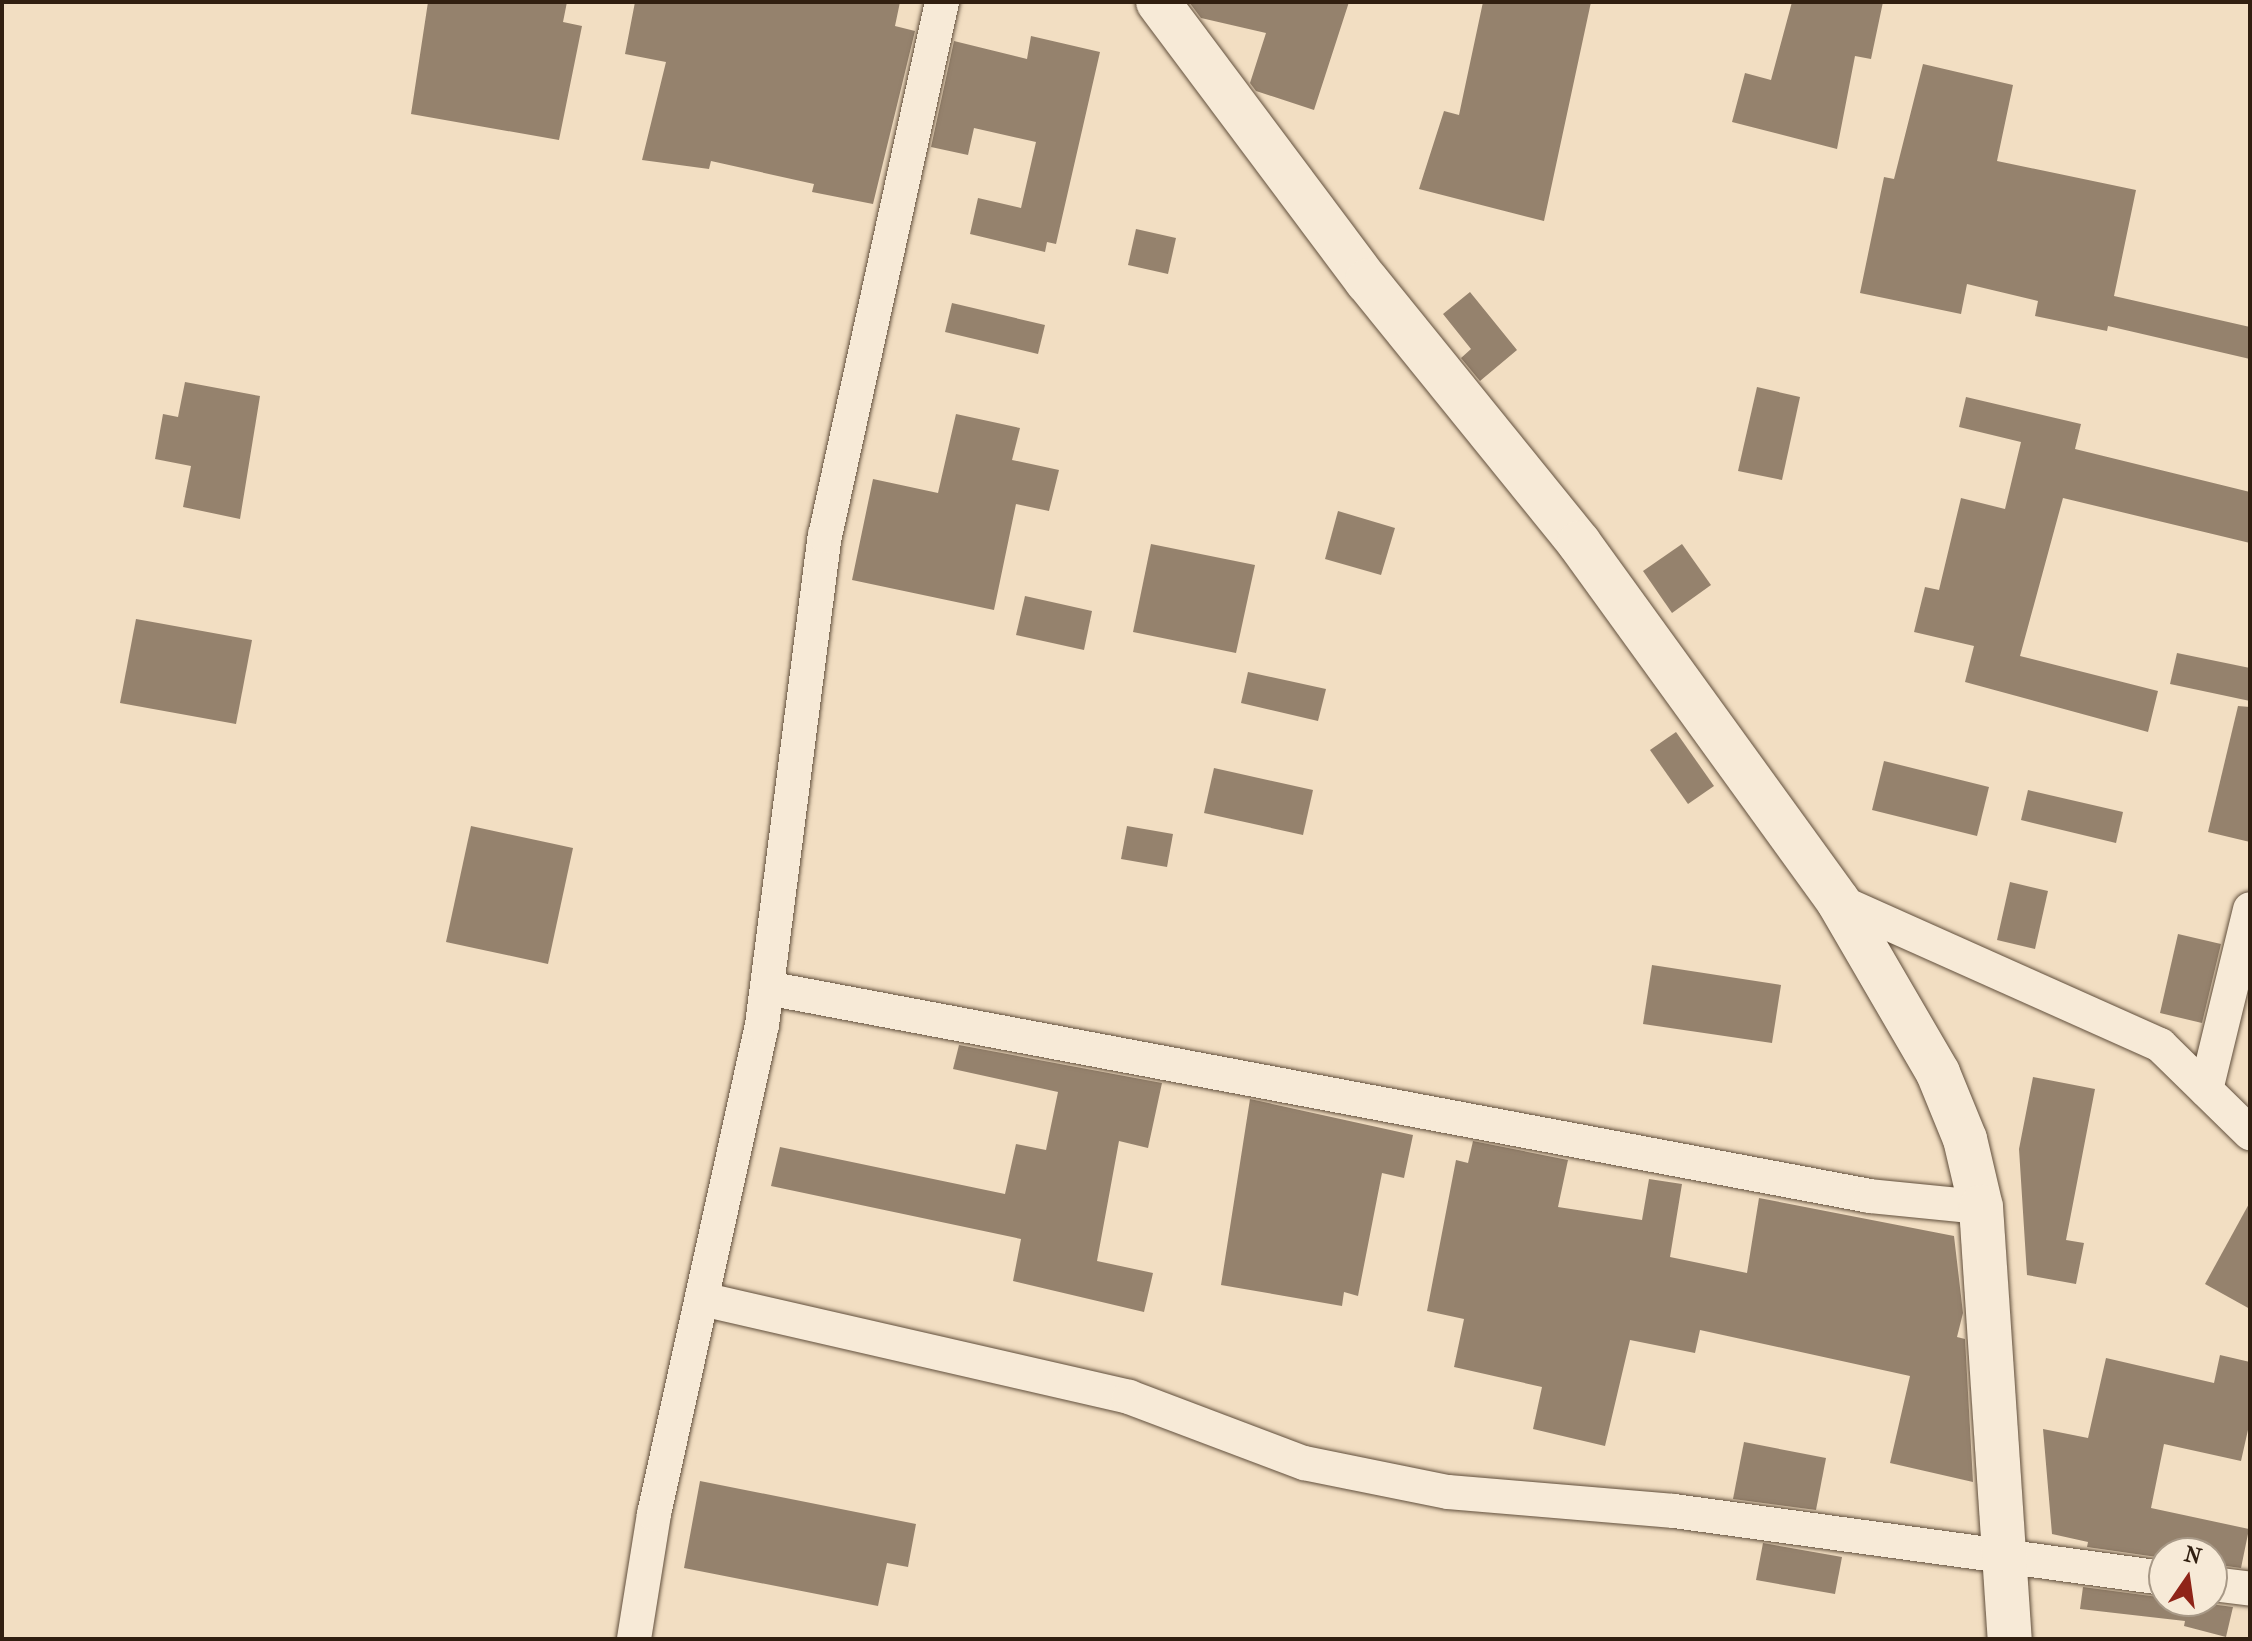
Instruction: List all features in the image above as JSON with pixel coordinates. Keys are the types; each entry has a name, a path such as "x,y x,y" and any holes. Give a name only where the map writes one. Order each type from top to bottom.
{"street":[{"path":"634,1639 654,1514 767,988 825,536 942,2"},
{"path":"1158,2 1367,281 1579,543 1838,901 1938,1073 1965,1139 1981,1207 2010,1639"},
{"path":"1838,901 2160,1045 2250,1133"},
{"path":"2206,1090 2250,909"},
{"path":"767,988 1870,1196 1981,1207"},
{"path":"702,1299 1129,1397 1304,1463 1448,1492 1674,1511 2148,1576"},
{"path":"2228,1586 2250,1589"}],"building":[{"path":"428,2 567,2 563,22 582,26 559,140 411,114"},
{"path":"635,2 900,2 895,26 915,31 873,204 812,192 814,184 711,161 709,169 642,160 666,62 625,54"},
{"path":"1189,2 1349,2 1314,110 1256,91 1250,83 1266,33 1201,18"},
{"path":"1483,2 1591,2 1544,221 1419,189 1444,111 1459,115"},
{"path":"1792,2 1883,2 1871,59 1855,56 1837,149 1732,122 1745,73 1771,80"},
{"path":"1031,36 1100,52 1056,244 1047,242 1045,252 970,234 978,198 1021,208 1036,142 974,128 968,155 931,147 954,41 1027,59"},
{"path":"1923,64 2013,85 1997,161 2136,190 2114,296 2250,327 2250,359 2108,326 2107,331 2035,316 2038,301 1967,284 1961,314 1860,293 1884,177 1894,179"},
{"path":"1136,229 1176,238 1168,274 1128,265"},
{"path":"1470,292 1517,350 1480,381 1461,358 1471,349 1443,314"},
{"path":"952,303 1045,325 1038,354 945,332"},
{"path":"185,382 260,396 240,519 183,507 191,466 155,459 163,414 178,417"},
{"path":"1757,387 1800,397 1782,480 1738,471"},
{"path":"1966,397 2081,424 2075,449 2250,492 2250,543 2063,498 2020,656 2158,691 2148,732 1965,682 1974,646 1914,632 1925,587 1939,590 1961,498 2005,509 2021,442 1959,427"},
{"path":"956,414 1020,428 1012,460 1059,470 1049,511 1016,504 994,610 852,580 873,479 938,493"},
{"path":"1338,511 1395,528 1381,575 1325,559"},
{"path":"1151,544 1255,565 1236,653 1133,632"},
{"path":"1682,544 1711,585 1672,613 1643,571"},
{"path":"1025,596 1092,611 1084,650 1016,635"},
{"path":"136,619 252,640 236,724 120,703"},
{"path":"2177,653 2250,668 2250,701 2170,684"},
{"path":"1248,672 1326,689 1318,721 1241,703"},
{"path":"2238,706 2250,707 2250,842 2208,832"},
{"path":"1676,732 1714,786 1688,804 1650,750"},
{"path":"1884,761 1989,787 1977,836 1872,810"},
{"path":"1214,768 1313,790 1303,835 1204,813"},
{"path":"2028,790 2123,812 2116,843 2021,820"},
{"path":"471,826 573,848 548,964 446,942"},
{"path":"1127,826 1173,834 1167,867 1121,859"},
{"path":"2010,882 2048,891 2035,949 1997,940"},
{"path":"2178,934 2221,944 2202,1023 2160,1013"},
{"path":"1652,965 1781,985 1772,1043 1643,1024"},
{"path":"959,1045 1162,1083 1148,1148 1119,1141 1097,1261 1153,1273 1144,1312 1013,1281 1021,1239 771,1186 780,1147 1005,1194 1016,1144 1046,1150 1058,1092 953,1069"},
{"path":"2033,1077 2095,1089 2066,1240 2084,1243 2076,1284 2027,1275 2019,1149"},
{"path":"1250,1099 1413,1135 1404,1178 1382,1173 1358,1296 1344,1292 1342,1306 1221,1285"},
{"path":"1473,1141 1568,1160 1558,1207 1642,1220 1649,1179 1682,1184 1670,1257 1747,1273 1759,1198 1954,1236 1963,1313 1957,1337 1965,1339 1973,1482 1890,1463 1910,1376 1700,1330 1695,1353 1630,1340 1605,1446 1533,1429 1542,1387 1454,1367 1464,1319 1427,1311 1456,1160 1468,1163"},
{"path":"2250,1202 2250,1309 2205,1284"},
{"path":"2220,1355 2250,1362 2250,1421 2241,1461 2164,1444 2151,1508 2249,1529 2241,1568 2228,1566 2228,1537 2148,1537 2148,1556 2087,1547 2088,1542 2052,1534 2043,1429 2088,1438 2106,1358 2214,1383"},
{"path":"1744,1442 1826,1458 1816,1510 1733,1499"},
{"path":"700,1481 916,1524 908,1567 887,1563 878,1606 684,1568"},
{"path":"1763,1543 1842,1557 1835,1594 1756,1580"},
{"path":"2083,1587 2148,1596 2148,1617 2080,1609"},
{"path":"2228,1606 2233,1607 2226,1637 2184,1626 2185,1621 2150,1617 2228,1617"}]}
